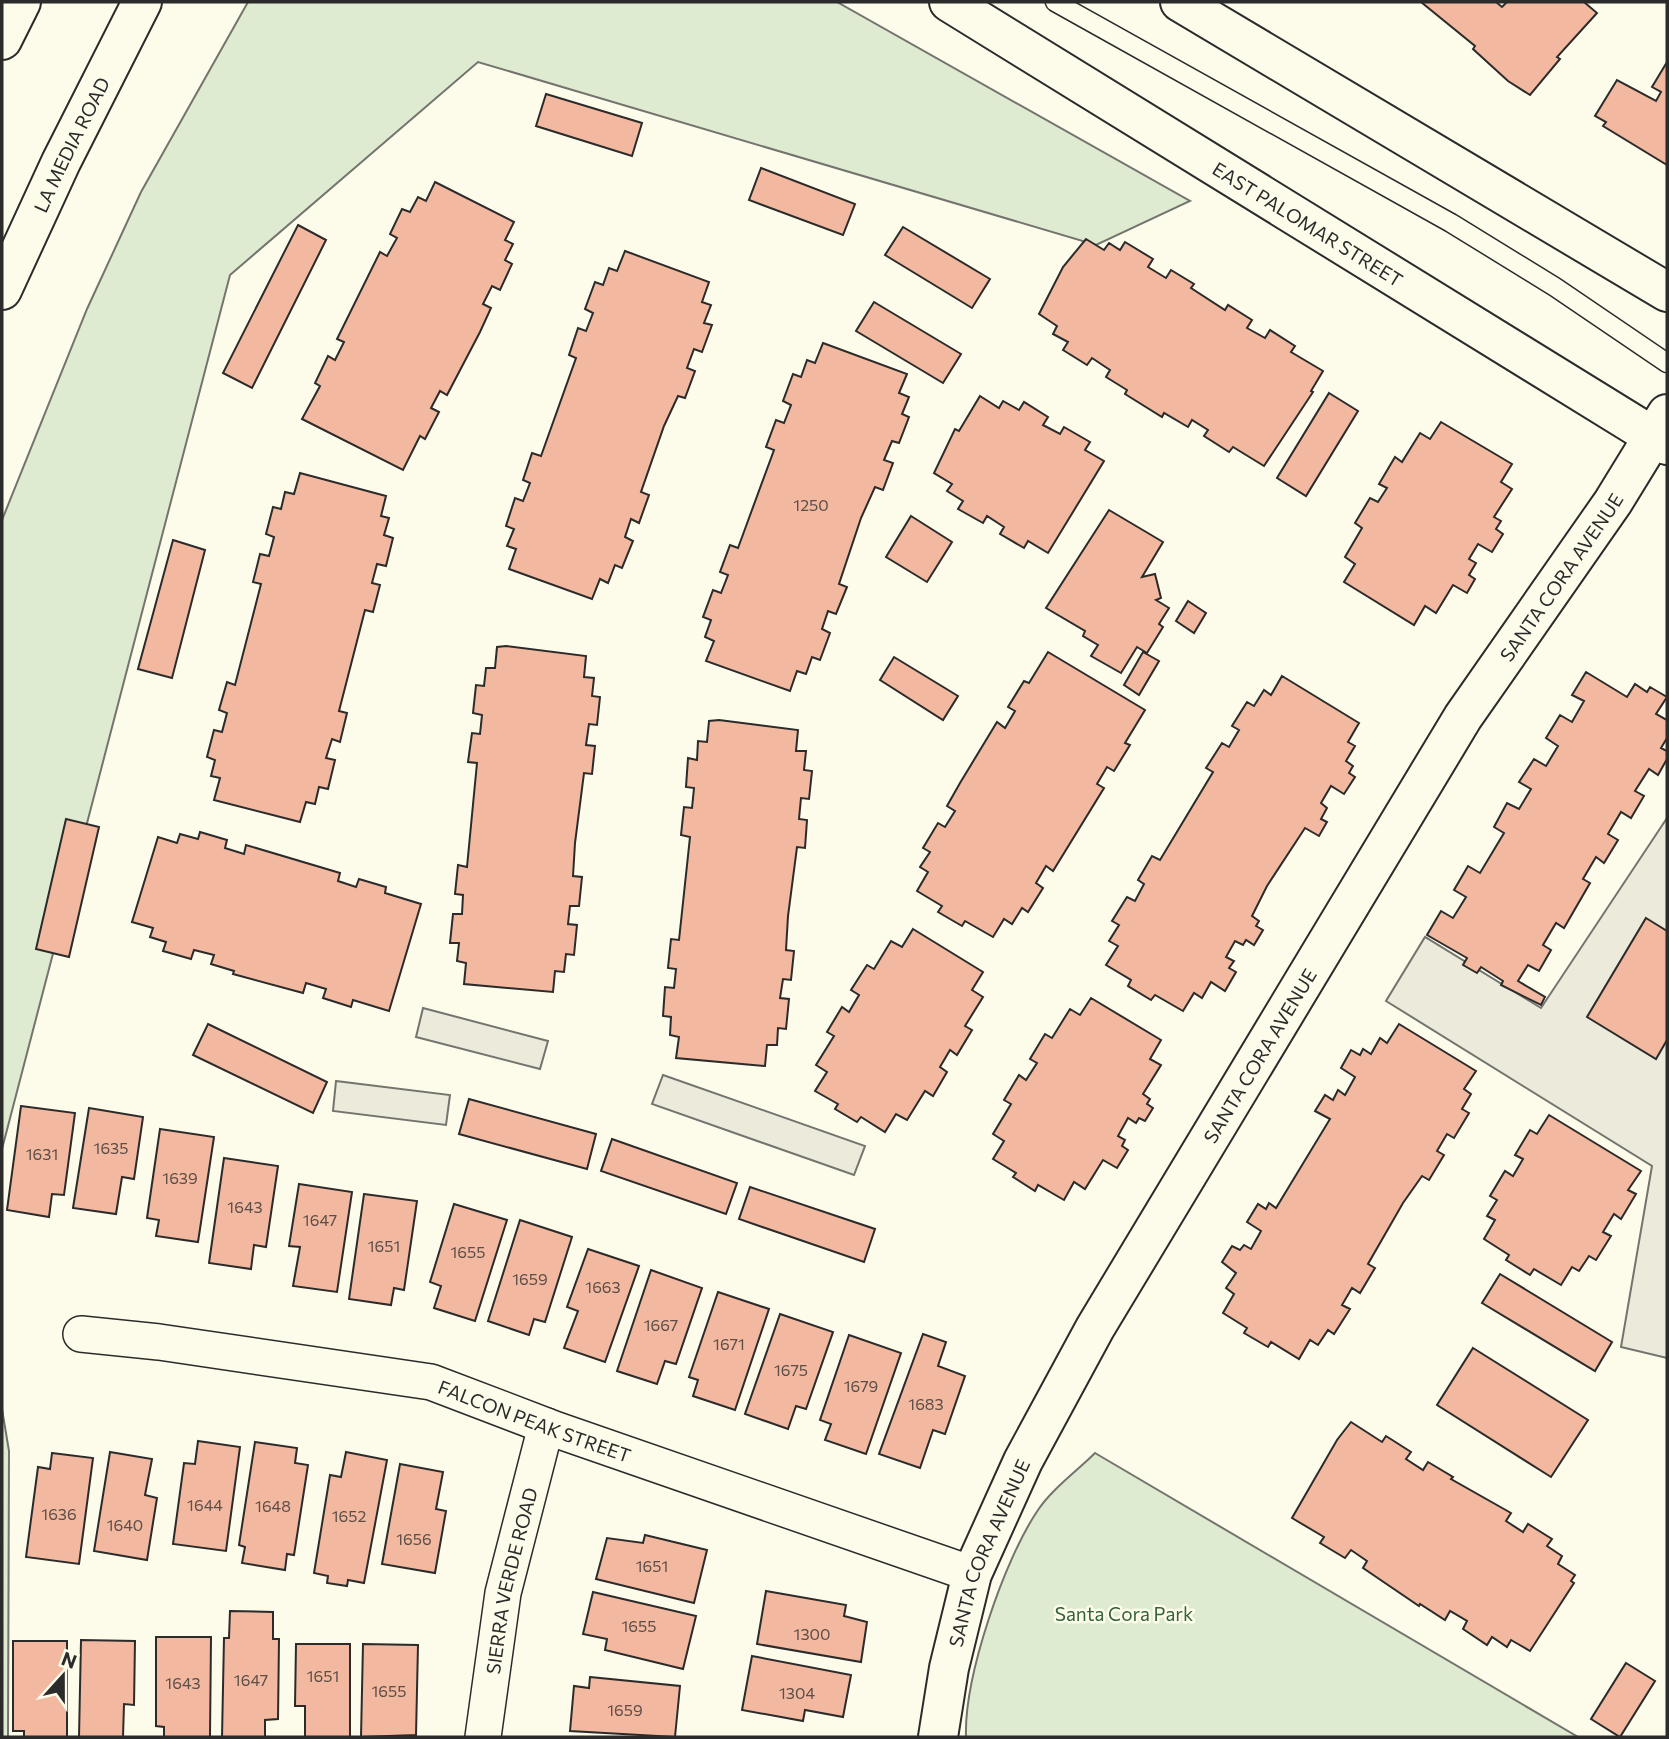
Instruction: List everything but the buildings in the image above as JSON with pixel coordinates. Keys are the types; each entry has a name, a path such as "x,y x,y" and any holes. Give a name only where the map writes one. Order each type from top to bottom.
{"main road":[{"path":"2,40 21,2"},
{"name":"LA MEDIA ROAD","path":"2,290 61,162 142,2"},
{"name":"EAST PALOMAR STREET","path":"949,2 1663,432"},
{"path":"1180,2 1667,292"},
{"name":"SANTA CORA AVENUE","path":"938,1737 949,1668 972,1574 1023,1461 1102,1316 1463,717 1663,432"}],"street":[{"name":"FALCON PEAK STREET","path":"81,1334 159,1342 431,1382 546,1426 972,1574"},
{"name":"SIERRA VERDE ROAD","path":"482,1737 503,1593 546,1426"}],"lane":[{"path":"1055,2 1451,223 1555,287 1667,363"}],"green space":[{"path":"248,2 837,2 1190,201 1096,245 478,62 230,275 2,1149 2,520 87,309 141,192"},
{"path":"2,1409 9,1451 8,1737 2,1737"},
{"name":"Santa Cora Park","path":"1095,1453 1578,1737 966,1737 967,1712 979,1652 988,1620 1012,1558 1044,1502"}],"shaded area":[{"path":"1667,818 1667,1358 1621,1347 1652,1166 1386,1001 1425,937 1541,1008"},
{"path":"423,1008 548,1041 540,1069 416,1037"},
{"path":"663,1075 865,1146 854,1175 652,1104"},
{"path":"336,1081 450,1095 446,1125 333,1111"}]}
